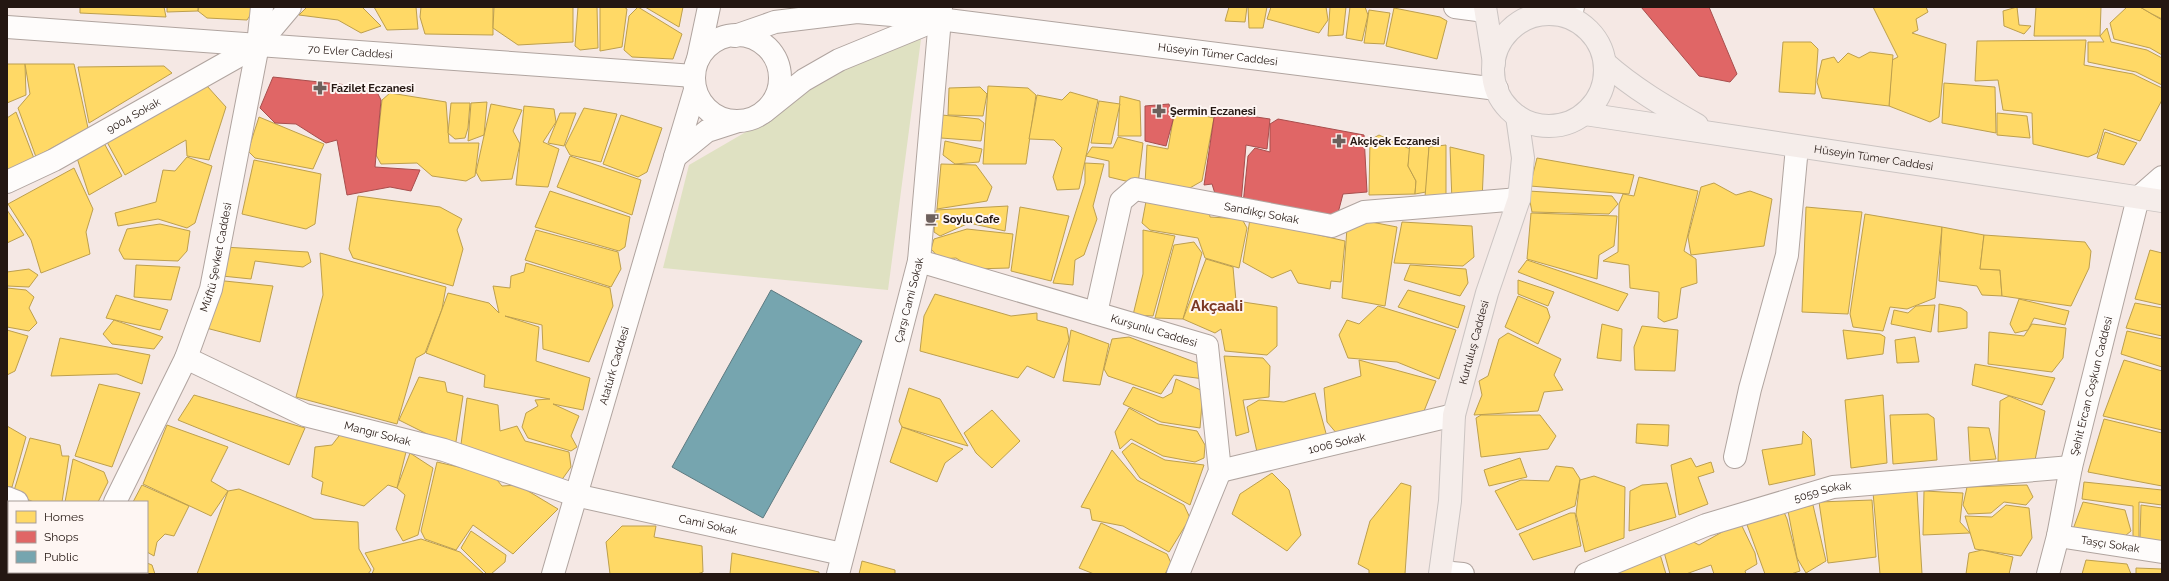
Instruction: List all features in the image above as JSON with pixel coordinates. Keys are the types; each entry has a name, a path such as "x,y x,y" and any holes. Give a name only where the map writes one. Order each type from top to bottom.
{"main road":[{"path":"1485,9 1497,89 1505,104 1517,116 1532,123 1549,126 1568,123 1585,114 1597,100 1604,82 1605,63 1600,43 1572,7"},
{"path":"1494,64 1496,53 1504,37 1517,23 1534,16 1553,14 1572,18 1588,29"},
{"path":"1605,63 1626,81 1651,99 1712,134"},
{"name":"Hüseyin Tümer Caddesi","path":"1585,114 2162,201"},
{"name":"Kurtuluş Caddesi","path":"1441,573 1450,501 1454,415 1487,293 1519,199 1523,158 1517,116"}],"street":[{"path":"258,45 262,7"},
{"name":"Müftü Şevket Caddesi","path":"115,501 186,358 211,289 258,45 290,7"},
{"name":"Atatürk Caddesi","path":"553,574 675,157 695,76 709,7"},
{"path":"719,7 730,36"},
{"path":"1455,7 1485,9"},
{"name":"Hüseyin Tümer Caddesi","path":"730,36 775,22 870,10 940,13 1497,89"},
{"path":"675,157 707,131 752,118 764,112 804,80 839,60 940,13"},
{"name":"Çarşı Cami Sokak","path":"840,564 919,261 940,13"},
{"name":"70 Evler Caddesi","path":"7,27 695,76"},
{"path":"738,121 724,119 711,113 701,103 695,76 704,50 715,41 730,36 742,36 756,40 768,48 775,60 779,74 779,88 773,101 764,112"},
{"name":"9004 Sokak","path":"7,182 54,160 258,45"},
{"path":"1735,457 1750,389 1787,255 1796,146"},
{"path":"2138,198 2162,177"},
{"name":"Sandıkçı Sokak","path":"1096,313 1121,201 1135,189 1332,226 1364,212 1519,199"},
{"name":"Şehit Ercan Coşkun Caddesi","path":"2048,574 2058,536 2071,467 2138,198"},
{"name":"Kurşunlu Caddesi","path":"919,261 1207,346 1220,471 1178,574"},
{"name":"Mangır Sokak","path":"186,358 305,415 444,450 575,496"},
{"name":"1006 Sokak","path":"1220,471 1454,415"},
{"name":"5059 Sokak","path":"1586,574 1706,525 1833,487 2071,467"},
{"name":"Cami Sokak","path":"575,496 840,564"},
{"name":"Taşçı Sokak","path":"2058,536 2162,552"},
{"path":"1441,573 1464,574"}],"green space":[{"path":"921,39 888,290 663,268 689,165 763,122 804,92 855,64"}],"building: Homes":[{"path":"80,7 164,7 166,17 80,13"},
{"path":"167,7 198,7 198,11 167,12"},
{"path":"199,7 255,8 247,20 207,18 198,11"},
{"path":"307,7 362,7 381,26 361,33 338,20 299,15"},
{"path":"374,7 416,7 418,29 387,30"},
{"path":"421,7 493,7 493,35 425,34 420,17"},
{"path":"494,7 573,7 573,42 518,45 493,28"},
{"path":"578,7 597,7 598,48 580,50 575,46"},
{"path":"600,7 624,7 627,9 622,47 600,51"},
{"path":"638,7 682,34 673,59 632,57 624,50 629,16"},
{"path":"645,7 683,7 679,27"},
{"path":"1229,7 1247,7 1245,22 1225,21"},
{"path":"1248,7 1267,7 1263,28 1249,28"},
{"path":"1271,7 1326,7 1328,20 1319,33 1267,19"},
{"path":"1330,7 1346,7 1343,35 1328,36"},
{"path":"1350,7 1365,7 1368,15 1362,41 1346,38"},
{"path":"1873,7 1926,7 1928,12 1916,19 1918,30 1912,33 1946,44 1939,117 1930,122 1889,106 1892,60 1898,57"},
{"path":"2017,7 2019,25 2031,26 2024,34 2004,26 2003,11"},
{"path":"2036,7 2101,7 2100,36 2034,36"},
{"path":"2127,7 2140,7 2162,20 2162,55 2150,48 2114,39 2110,23"},
{"path":"2140,7 2162,7 2162,19 2152,14"},
{"path":"1394,8 1440,17 1447,21 1437,59 1386,46"},
{"path":"1369,10 1390,13 1384,44 1364,43"},
{"path":"2107,28 2111,42 2147,50 2162,58 2162,85 2136,72 2088,62 2088,42 2104,42 2100,36"},
{"path":"2086,40 2084,65 2133,74 2162,88 2162,100 2140,141 2104,129 2097,153 2088,157 2033,144 2032,113 2003,110 1998,80 1975,81 1977,41"},
{"path":"1783,42 1811,42 1818,49 1815,94 1779,92"},
{"path":"1870,52 1893,55 1889,106 1822,98 1817,82 1822,60 1834,57 1838,63 1848,53 1859,58"},
{"path":"7,64 25,64 26,95 7,103"},
{"path":"25,64 74,64 88,128 36,157 18,108 30,94"},
{"path":"164,66 172,73 89,123 78,67"},
{"path":"1944,83 1995,87 1996,133 1942,123"},
{"path":"207,86 226,107 209,160 187,156 186,140 125,175 107,142"},
{"path":"988,86 1028,88 1036,95 1026,164 983,164"},
{"path":"980,87 987,94 983,116 948,115 949,88"},
{"path":"1070,92 1098,100 1079,189 1057,190 1053,177 1062,148 1054,140 1029,139 1037,95 1062,100"},
{"path":"390,93 446,102 449,143 479,143 475,176 466,181 432,176 417,163 381,164 376,155 382,100"},
{"path":"1120,96 1140,101 1141,136 1118,136"},
{"path":"1099,101 1120,104 1111,144 1091,143"},
{"path":"487,102 484,135 468,141 471,103"},
{"path":"451,103 470,103 468,128 465,138 455,139 448,133"},
{"path":"491,104 522,110 513,131 520,144 512,179 481,181 476,172"},
{"path":"524,106 554,109 556,122 543,142 559,149 548,187 516,185"},
{"path":"584,108 617,114 601,162 570,155 565,146"},
{"path":"1175,109 1214,118 1202,181 1181,193 1145,185 1147,145 1168,149"},
{"path":"16,112 35,161 7,173 7,118"},
{"path":"560,113 576,113 564,146 548,143"},
{"path":"1997,113 2027,116 2030,138 1997,135"},
{"path":"621,115 662,128 647,172 638,177 603,164"},
{"path":"942,115 979,119 984,123 981,141 941,138"},
{"path":"259,117 324,144 313,169 255,158 248,151"},
{"path":"2105,132 2137,143 2124,165 2097,158"},
{"path":"1379,135 1410,149 1408,166 1416,181 1415,194 1369,195 1370,140"},
{"path":"1118,137 1143,143 1138,184 1109,177 1109,161 1086,156 1092,147 1113,148"},
{"path":"945,141 982,149 979,162 955,164 943,155"},
{"path":"1410,141 1422,143 1429,147 1426,192 1415,194 1416,181 1408,166"},
{"path":"104,143 122,176 89,195 77,158"},
{"path":"1446,145 1446,200 1425,197 1429,147"},
{"path":"1450,147 1484,155 1482,201 1452,202"},
{"path":"570,156 641,180 632,215 557,187"},
{"path":"187,157 212,166 195,223 187,228 158,219 118,226 115,213 156,202 163,170 175,171"},
{"path":"1537,158 1634,175 1629,194 1530,186"},
{"path":"254,160 321,174 315,224 306,229 242,214"},
{"path":"1085,163 1104,164 1093,206 1097,219 1084,255 1075,260 1073,285 1053,283 1085,183"},
{"path":"941,164 976,165 992,187 987,201 937,209"},
{"path":"74,168 93,209 86,232 90,254 41,273 31,240 8,204"},
{"path":"1639,177 1698,191 1684,251 1696,259 1697,283 1681,288 1677,318 1664,322 1658,318 1659,292 1630,288 1629,265 1603,261 1618,252 1619,204 1623,194 1634,196"},
{"path":"1714,183 1736,195 1750,191 1772,199 1764,246 1691,255 1688,237 1701,187"},
{"path":"550,191 630,217 625,247 619,251 535,227"},
{"path":"1528,191 1612,196 1618,204 1609,214 1532,212"},
{"path":"358,196 440,207 462,219 457,230 463,249 453,286 353,258 349,249"},
{"path":"1147,196 1208,206 1210,217 1242,219 1247,228 1239,268 1205,258 1198,238 1150,230 1142,223"},
{"path":"1008,206 1005,231 969,223 940,236 934,232 936,210"},
{"path":"1020,207 1069,216 1051,281 1011,271"},
{"path":"1806,207 1862,212 1848,314 1802,312"},
{"path":"7,210 24,235 7,243"},
{"path":"1531,213 1617,216 1614,246 1599,255 1597,279 1527,259"},
{"path":"1865,214 1942,227 1935,298 1907,309 1890,307 1883,331 1853,327 1850,314"},
{"path":"1250,219 1345,241 1341,282 1331,281 1330,289 1298,283 1291,270 1272,278 1243,262"},
{"path":"1361,220 1397,227 1385,306 1342,298 1347,228"},
{"path":"1402,222 1472,226 1474,257 1463,266 1394,263"},
{"path":"160,224 190,231 187,251 178,261 124,259 119,250 127,229"},
{"path":"1942,227 1984,235 1980,269 2000,270 2002,296 1982,295 1977,286 1939,281"},
{"path":"967,229 1013,234 1009,268 973,269 956,258 940,259 931,249 934,239"},
{"path":"536,230 618,252 621,269 611,287 525,260"},
{"path":"1143,230 1175,236 1153,316 1133,315 1143,274"},
{"path":"1984,235 2085,242 2091,251 2089,268 2071,306 2002,296 2000,270 1980,269"},
{"path":"1194,242 1202,253 1183,319 1155,318 1174,245"},
{"path":"224,247 308,252 311,262 303,267 255,261 251,279 222,276"},
{"path":"2150,250 2162,253 2162,305 2135,299"},
{"path":"320,253 446,287 442,309 425,353 416,358 397,424 296,397 323,295"},
{"path":"1206,259 1233,267 1236,301 1277,307 1277,346 1267,355 1225,351 1221,329 1215,333 1183,319"},
{"path":"1527,260 1628,294 1618,311 1518,272"},
{"path":"526,263 610,288 613,306 589,362 543,349 542,325 505,316 539,327 536,361 590,378 583,410 553,404 579,416 571,436 577,447 571,451 528,438 522,427 526,413 538,406 535,400 550,399 484,387 485,375 426,353 448,293 489,303 499,313 493,286 510,288 511,276 524,272"},
{"path":"136,265 180,267 171,300 134,297"},
{"path":"1410,265 1466,269 1468,283 1460,296 1404,280"},
{"path":"29,269 38,275 29,287 7,286 7,272"},
{"path":"215,280 273,286 260,342 206,328"},
{"path":"1518,280 1554,292 1548,306 1518,294"},
{"path":"7,288 26,290 34,297 29,308 37,323 29,331 7,327"},
{"path":"1408,290 1465,306 1458,328 1398,307"},
{"path":"935,294 1011,316 1037,313 1037,320 1067,328 1069,340 1054,378 1027,366 1018,378 920,351 924,316"},
{"path":"116,295 168,310 160,330 106,318"},
{"path":"1518,296 1547,308 1550,317 1538,344 1505,327"},
{"path":"2019,299 2069,311 2065,325 2034,318 2028,330 2015,333 2010,324"},
{"path":"2135,303 2162,308 2162,336 2126,328"},
{"path":"1939,304 1961,308 1967,312 1967,328 1938,332"},
{"path":"1935,305 1931,332 1891,324 1894,310 1908,313 1916,306"},
{"path":"1378,306 1456,330 1439,379 1397,362 1348,358 1339,335 1347,320 1359,324"},
{"path":"114,320 163,337 154,349 112,344 103,334"},
{"path":"1602,324 1622,329 1621,361 1597,358"},
{"path":"2032,324 2066,328 2063,358 2052,372 1988,364 1989,332 2024,336"},
{"path":"1642,326 1678,330 1675,371 1635,370 1634,347"},
{"path":"7,330 28,336 15,371 7,375"},
{"path":"1071,330 1109,344 1100,385 1063,381"},
{"path":"1843,330 1880,334 1885,337 1883,354 1847,359"},
{"path":"2127,331 2162,339 2162,367 2121,354"},
{"path":"1508,333 1561,359 1554,375 1563,390 1544,392 1538,411 1474,415 1482,395 1479,381 1488,376 1499,339"},
{"path":"1129,337 1197,363 1204,379 1174,375 1161,394 1108,376 1104,369 1112,339"},
{"path":"1915,337 1919,362 1897,363 1895,340"},
{"path":"60,338 150,355 142,384 117,374 51,376"},
{"path":"1224,356 1263,358 1270,366 1269,397 1243,400 1249,432 1236,436"},
{"path":"1359,360 1436,381 1424,411 1338,435 1327,422 1324,388 1361,376"},
{"path":"2124,360 2162,371 2162,430 2103,416"},
{"path":"1975,364 2055,378 2042,405 1972,385"},
{"path":"419,377 445,382 447,392 463,396 455,448 399,420"},
{"path":"1176,379 1203,391 1200,428 1161,422 1123,404 1133,387 1163,398 1172,393"},
{"path":"99,384 140,393 112,467 75,456"},
{"path":"909,388 940,399 968,446 902,427 899,421"},
{"path":"1315,393 1327,437 1257,452 1247,407 1259,400 1284,402"},
{"path":"194,395 305,428 289,465 178,420"},
{"path":"1883,395 1887,463 1851,468 1845,400"},
{"path":"2009,396 2045,411 2034,465 1998,461 2000,401"},
{"path":"467,398 498,405 500,431 517,426 525,441 569,452 571,467 558,485 460,452"},
{"path":"1129,408 1158,424 1197,431 1205,445 1204,458 1195,462 1163,456 1131,439 1120,449 1115,432"},
{"path":"992,410 1020,441 992,468 976,453 964,433"},
{"path":"1928,414 1934,418 1937,460 1893,464 1890,415"},
{"path":"1481,415 1540,415 1556,436 1548,449 1481,457 1476,418"},
{"path":"2104,419 2162,433 2162,486 2088,472"},
{"path":"1637,424 1669,425 1668,446 1636,443"},
{"path":"167,425 228,447 211,481 228,491 211,516 143,484"},
{"path":"7,426 26,437 12,487 7,487"},
{"path":"902,427 963,449 945,463 937,482 890,462"},
{"path":"1968,427 1989,428 1996,459 1970,461"},
{"path":"1803,431 1811,439 1815,475 1769,485 1762,450 1802,444"},
{"path":"342,432 406,452 397,488 388,485 364,506 321,494 323,482 312,477 315,447 332,445"},
{"path":"30,438 60,445 62,456 69,456 62,501 31,501 13,494"},
{"path":"1132,443 1165,460 1204,465 1190,505 1140,478 1122,452"},
{"path":"1112,450 1137,480 1184,505 1190,518 1169,552 1123,526 1092,520 1090,509 1081,507"},
{"path":"410,453 433,468 418,535 403,541 396,529 405,495 397,488"},
{"path":"1520,458 1527,477 1489,486 1484,470"},
{"path":"1691,458 1696,467 1711,462 1714,472 1698,477 1708,504 1679,515 1671,465"},
{"path":"73,459 104,472 108,482 98,501 65,501"},
{"path":"437,462 493,475 502,486 518,485 558,509 513,554 473,525 456,550 425,539 421,531"},
{"path":"1556,466 1573,468 1580,479 1575,506 1517,530 1495,491 1521,480 1549,481"},
{"path":"1272,473 1289,490 1301,535 1287,551 1232,514 1240,494"},
{"path":"1594,476 1625,487 1624,538 1585,552 1576,514 1580,480"},
{"path":"2084,482 2162,490 2162,505 2139,502 2139,538 2133,542 2133,506 2082,499"},
{"path":"1401,483 1411,486 1405,574 1369,574 1369,570 1358,564 1370,521"},
{"path":"1667,483 1676,517 1629,531 1630,491 1642,485"},
{"path":"142,485 189,506 174,536 165,534 157,542 154,556 148,553 148,501 134,501"},
{"path":"2027,485 2033,497 2026,505 2004,502 1991,513 1968,514 1963,505 1967,487"},
{"path":"239,489 314,519 358,522 359,549 371,570 368,574 197,574 228,491"},
{"path":"1917,491 1922,574 1880,574 1873,492"},
{"path":"1924,491 1963,493 1960,522 1970,533 1923,535"},
{"path":"1872,500 1876,557 1828,563 1819,502"},
{"path":"2083,502 2125,510 2131,531 2120,540 2072,532"},
{"path":"1813,505 1826,561 1806,573 1797,558 1788,511"},
{"path":"2006,505 2029,508 2032,538 2021,556 1975,549 1965,516 1992,517"},
{"path":"2141,505 2162,508 2162,544 2140,540"},
{"path":"1783,510 1787,519 1800,571 1791,574 1765,574 1746,522"},
{"path":"1570,513 1575,513 1581,546 1533,560 1519,534"},
{"path":"7,518 8,572 7,572"},
{"path":"1740,522 1755,553 1757,564 1745,571 1746,574 1714,574 1711,565 1686,574 1670,574 1664,552 1688,539 1699,545"},
{"path":"1101,523 1167,554 1171,563 1165,574 1094,574 1079,568"},
{"path":"622,526 656,526 654,537 702,546 703,572 697,574 610,574 606,542"},
{"path":"471,531 506,555 505,562 491,574 487,574 461,548"},
{"path":"421,539 460,552 484,574 372,574 374,569 365,553"},
{"path":"1982,550 2013,557 2009,574 1966,574 1969,553"},
{"path":"1659,551 1666,574 1597,574"},
{"path":"732,553 819,572 819,574 730,574"},
{"path":"2086,560 2127,564 2131,574 2082,574"},
{"path":"862,561 895,570 895,574 859,574"},
{"path":"148,563 152,565 155,574 102,573 148,573"},
{"path":"2136,568 2162,569 2162,574 2136,574"},
{"path":"10,573 68,573 68,574"}],"building: Shops":[{"path":"1641,7 1709,7 1737,74 1730,82 1699,76"},
{"path":"273,77 375,88 381,100 375,167 420,170 411,191 390,187 347,195 337,140 326,143 296,124 275,123 260,108"},
{"path":"1169,104 1173,120 1166,146 1145,141 1145,106"},
{"path":"1215,111 1270,119 1267,149 1246,145 1241,203 1217,200 1212,184 1204,185"},
{"path":"1278,119 1364,135 1367,192 1343,194 1338,213 1317,216 1243,204 1248,156 1255,148 1270,152 1270,124"}],"building: Public":[{"path":"771,290 862,341 763,518 672,467"}],"place":[{"name":"Fazilet Eczanesi","path":"320,88"},
{"name":"Şermin Eczanesi","path":"1159,111"},
{"name":"Akçiçek Eczanesi","path":"1339,141"},
{"name":"Soylu Cafe","path":"932,219"}],"district":[{"name":"Akçaali","path":"1217,306"}]}
